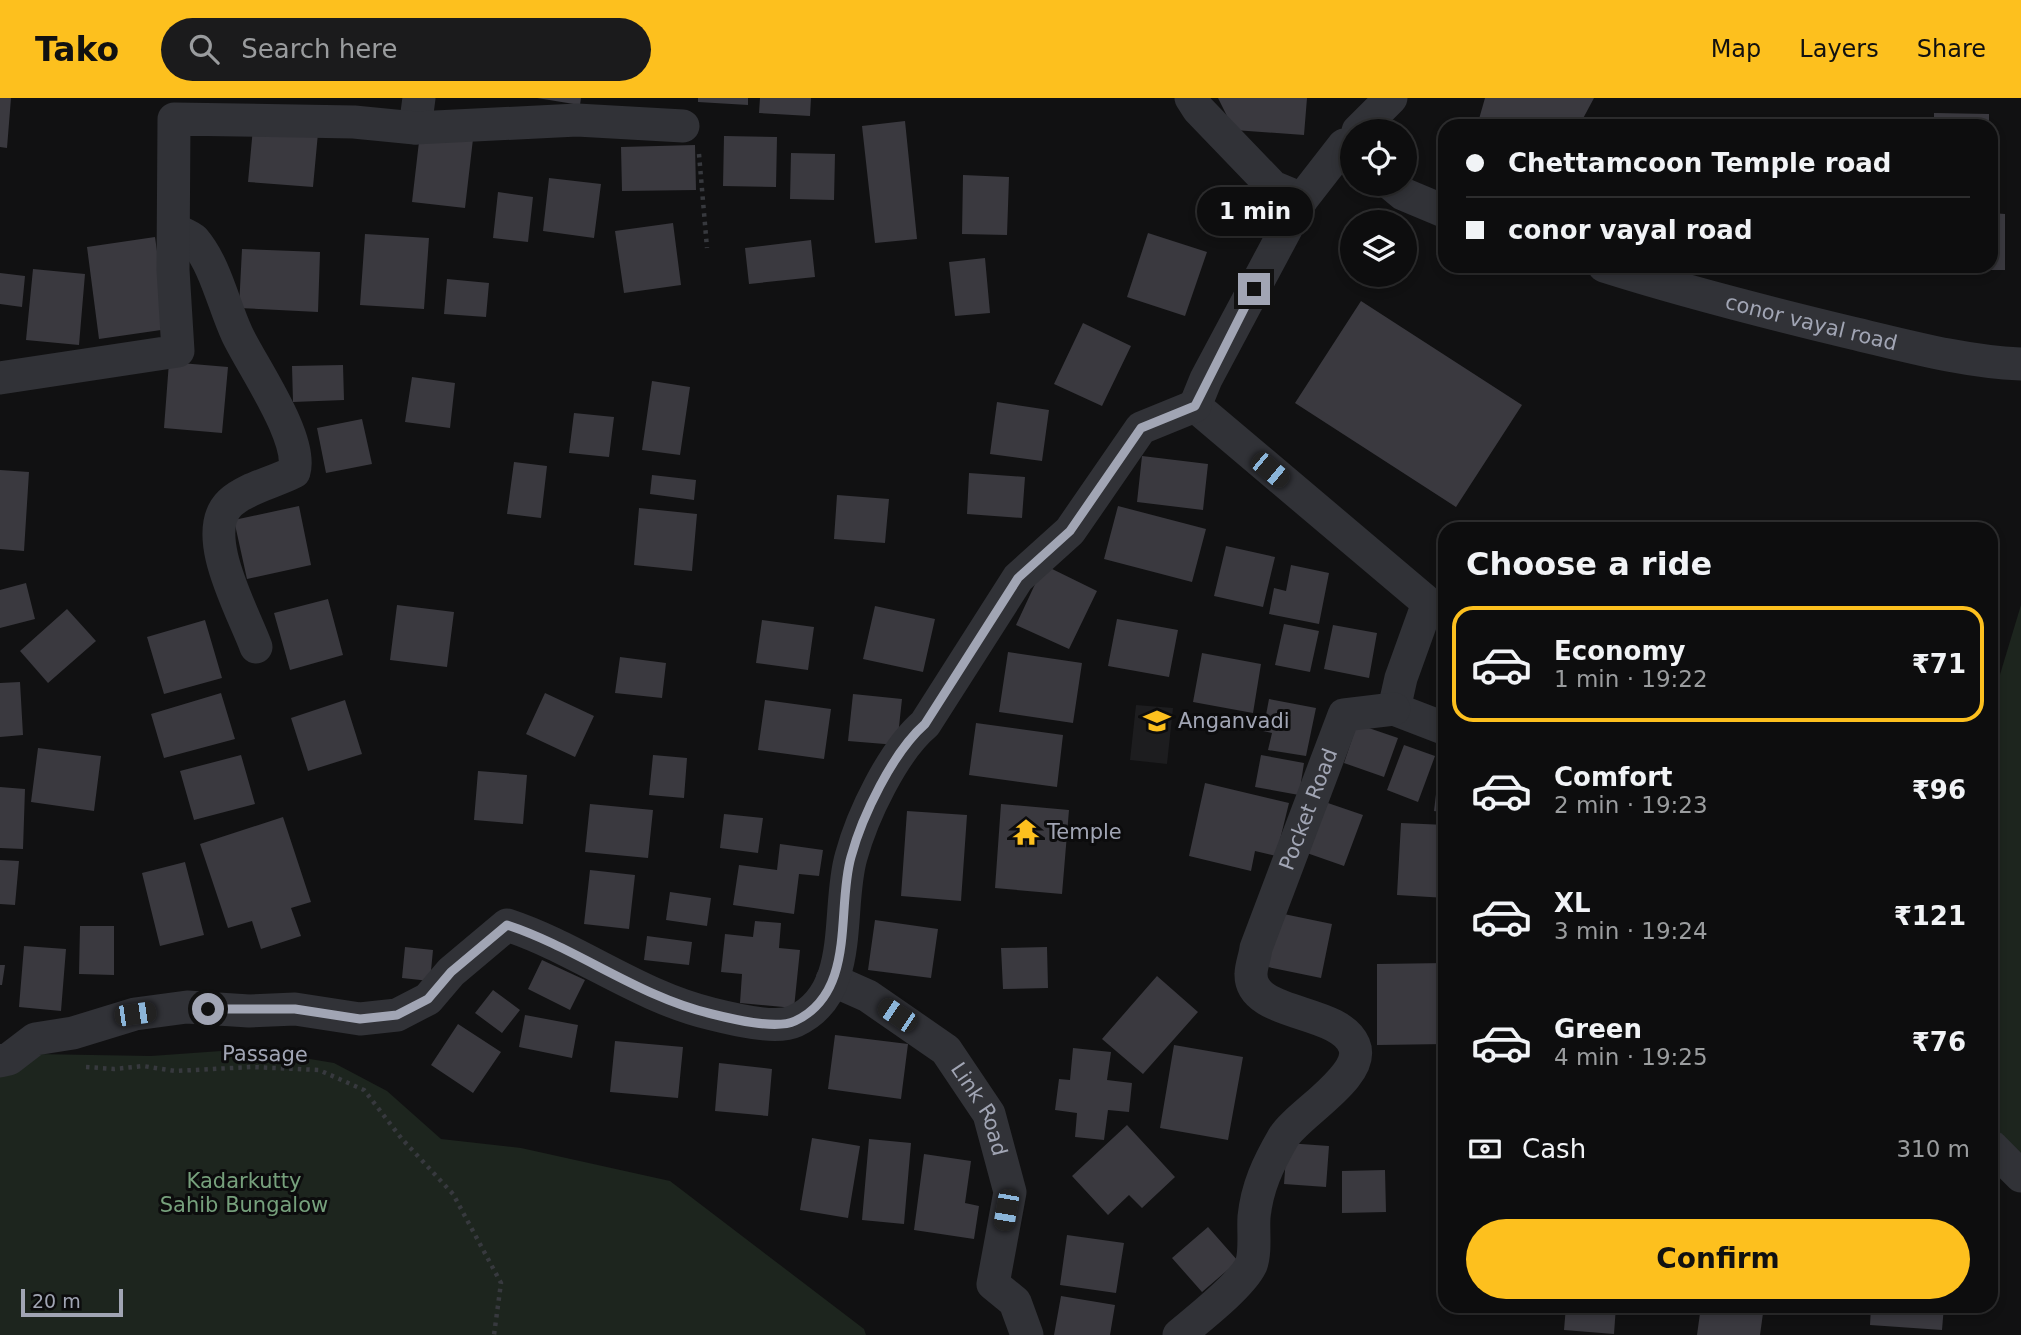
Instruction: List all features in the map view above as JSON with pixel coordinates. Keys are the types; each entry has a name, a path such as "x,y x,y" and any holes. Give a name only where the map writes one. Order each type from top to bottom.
{"street":[{"path":"1191,98 1198,109 1272,187 1302,199"},
{"path":"1372,119 1391,98"},
{"path":"0,378 178,351 173,270 174,119 354,122 417,113 683,126"},
{"path":"0,1061 9,1059 35,1039 73,1033 135,1014 187,1007 249,1011 295,1009 360,1019 397,1015 428,999 451,972 507,925 537,934 654,993 708,1014 753,1023 793,1023 813,1010 832,980 844,934 850,858 863,825 908,738 925,724 1018,578 1070,531 1141,428 1195,406 1206,379 1302,199 1340,155"},
{"path":"1408,196 1438,209"},
{"path":"175,230 193,239 204,258 237,334 274,403 298,461 295,472 230,503 221,517 218,532 220,554 256,648"},
{"name":"conor vayal road","path":"1627,273 1701,296 1873,338 1992,363 2021,364"},
{"path":"1195,406 1428,603 1401,678 1394,709 1438,726"},
{"name":"Pocket Road","path":"1179,1335 1218,1302 1251,1264 1254,1215 1262,1177 1285,1134 1331,1091 1350,1070 1357,1057 1354,1043 1332,1024 1264,999 1255,989 1251,976 1256,948 1344,715 1394,709"},
{"name":"Link Road","path":"832,980 868,996 946,1050 989,1114 1010,1192 993,1284 1014,1301 1027,1335"},
{"path":"1998,1153 2021,1176"}],"path":[{"path":"683,126 699,139 698,174 707,248"},
{"name":"Passage","path":"84,1067 114,1069 143,1066 175,1071 251,1067 319,1070 364,1090 402,1139 453,1194 501,1283 494,1335"}],"shaded area":[{"path":"1136,705 1173,708 1167,764 1130,760"}],"green space":[{"path":"2021,605 2021,1155 1998,1134 1998,681"},
{"name":"Kadarkutty Sahib Bungalow","path":"249,1049 334,1063 387,1091 441,1139 521,1148 670,1181 864,1329 866,1335 0,1335 0,1068 33,1054 151,1056"}],"building":[{"path":"0,98 11,98 7,148 0,147"},
{"path":"537,98 581,98 580,105"},
{"path":"698,98 748,98 748,105 698,102"},
{"path":"760,98 811,98 810,116 759,113"},
{"path":"1218,98 1307,98 1304,135 1234,130"},
{"path":"1485,98 1594,98 1583,119 1479,119"},
{"path":"1934,113 1989,114 1989,119 1934,119"},
{"path":"905,121 917,239 875,243 862,126"},
{"path":"253,128 318,133 313,187 248,182"},
{"path":"420,133 473,139 465,208 412,202"},
{"path":"724,136 777,137 776,187 723,186"},
{"path":"695,145 696,190 622,191 621,147"},
{"path":"791,153 835,154 834,200 790,199"},
{"path":"963,175 1009,177 1007,235 962,234"},
{"path":"549,178 601,184 594,238 543,231"},
{"path":"498,192 533,197 528,242 493,238"},
{"path":"1998,213 2005,214 2005,270 1998,270"},
{"path":"673,223 681,285 624,293 615,231"},
{"path":"1148,233 1207,252 1185,316 1127,297"},
{"path":"365,234 429,238 424,309 360,305"},
{"path":"155,237 168,329 99,339 87,247"},
{"path":"811,240 815,277 749,284 745,248"},
{"path":"242,249 320,252 318,312 239,308"},
{"path":"985,258 990,313 955,316 949,262"},
{"path":"33,269 85,274 79,345 26,340"},
{"path":"0,273 25,276 22,307 0,304"},
{"path":"447,279 489,283 486,317 444,314"},
{"path":"1361,301 1522,405 1456,507 1295,403"},
{"path":"1083,323 1131,346 1102,406 1054,384"},
{"path":"169,362 228,367 222,433 164,428"},
{"path":"343,365 344,400 293,402 292,366"},
{"path":"412,377 455,383 450,428 405,422"},
{"path":"652,381 690,387 680,455 642,450"},
{"path":"997,402 1049,410 1042,461 990,454"},
{"path":"574,413 614,417 609,457 569,453"},
{"path":"362,419 372,464 326,473 317,428"},
{"path":"1142,456 1208,464 1203,510 1137,502"},
{"path":"514,462 547,466 541,518 507,514"},
{"path":"0,470 29,472 24,551 0,549"},
{"path":"969,473 1025,477 1022,518 967,514"},
{"path":"652,475 696,480 694,500 650,494"},
{"path":"837,495 889,499 885,543 834,539"},
{"path":"299,506 311,565 247,579 234,520"},
{"path":"1118,506 1206,529 1192,582 1104,559"},
{"path":"639,508 697,514 692,571 634,565"},
{"path":"1226,546 1275,557 1263,607 1214,596"},
{"path":"1044,565 1097,591 1069,649 1016,625"},
{"path":"1291,565 1329,573 1319,624 1269,614 1274,588 1286,591"},
{"path":"26,583 35,619 0,628 0,590"},
{"path":"328,599 343,655 290,670 274,613"},
{"path":"397,605 454,612 447,667 390,660"},
{"path":"875,606 935,619 923,672 863,659"},
{"path":"67,609 96,641 48,683 20,651"},
{"path":"1117,619 1178,630 1169,677 1108,666"},
{"path":"205,620 222,678 164,694 147,637"},
{"path":"762,620 814,627 808,670 756,663"},
{"path":"1284,624 1319,631 1310,672 1275,665"},
{"path":"1333,625 1377,633 1369,678 1324,669"},
{"path":"1008,652 1082,663 1073,723 999,712"},
{"path":"1202,653 1261,664 1253,713 1193,702"},
{"path":"620,657 666,663 662,698 615,693"},
{"path":"20,682 23,735 0,737 0,683"},
{"path":"221,693 235,739 164,758 151,714"},
{"path":"545,693 594,716 575,757 526,734"},
{"path":"853,694 902,699 897,745 848,741"},
{"path":"1269,699 1316,708 1306,756 1268,750 1272,733 1263,731"},
{"path":"345,700 362,754 308,771 291,718"},
{"path":"765,700 831,709 824,759 758,750"},
{"path":"976,723 1063,735 1057,787 969,775"},
{"path":"1357,724 1398,738 1384,777 1344,763"},
{"path":"1404,745 1435,756 1418,802 1387,790"},
{"path":"38,748 101,756 94,811 31,802"},
{"path":"241,755 255,804 194,820 180,771"},
{"path":"653,755 687,758 684,798 649,795"},
{"path":"1261,755 1304,763 1299,795 1255,787"},
{"path":"478,771 527,775 523,824 474,820"},
{"path":"1438,777 1438,812 1434,811"},
{"path":"1205,783 1289,803 1276,856 1255,851 1251,871 1189,856"},
{"path":"0,787 25,789 23,849 0,848"},
{"path":"1322,801 1363,815 1344,866 1304,852"},
{"path":"590,804 653,810 648,858 585,852"},
{"path":"1001,804 1069,810 1062,894 995,888"},
{"path":"907,811 967,815 961,901 901,896"},
{"path":"724,814 763,818 758,853 720,848"},
{"path":"283,817 311,902 291,908 301,936 261,949 252,921 228,928 200,844"},
{"path":"1401,823 1438,825 1438,898 1397,895"},
{"path":"780,844 823,850 819,876 799,874 794,914 733,905 739,865 777,870"},
{"path":"0,860 19,861 15,905 0,904"},
{"path":"185,862 204,935 160,946 142,873"},
{"path":"590,870 635,875 629,929 584,924"},
{"path":"670,892 711,898 707,926 666,920"},
{"path":"1279,913 1332,924 1321,978 1268,967"},
{"path":"875,920 938,929 931,978 868,970"},
{"path":"755,921 781,923 779,948 800,950 794,1008 740,1003 742,974 721,972 725,934 753,937"},
{"path":"80,926 114,926 114,975 79,974"},
{"path":"647,936 692,942 689,965 644,960"},
{"path":"24,946 66,949 61,1011 19,1007"},
{"path":"405,947 433,950 430,981 402,978"},
{"path":"1047,947 1048,988 1003,989 1001,948"},
{"path":"542,960 585,980 570,1010 528,989"},
{"path":"1438,963 1438,1044 1377,1045 1377,964"},
{"path":"0,965 5,965 2,985 0,985"},
{"path":"1157,976 1198,1012 1143,1074 1102,1039"},
{"path":"493,990 520,1010 502,1033 475,1013"},
{"path":"525,1015 578,1025 572,1058 519,1047"},
{"path":"458,1024 501,1052 473,1093 431,1065"},
{"path":"835,1035 908,1044 901,1099 828,1089"},
{"path":"615,1041 683,1047 678,1098 610,1092"},
{"path":"1174,1045 1243,1057 1228,1140 1160,1128"},
{"path":"1073,1048 1111,1052 1107,1080 1132,1083 1129,1112 1108,1110 1104,1140 1075,1137 1077,1113 1055,1110 1059,1079 1070,1080"},
{"path":"719,1063 772,1069 768,1116 715,1111"},
{"path":"1127,1125 1175,1177 1142,1208 1129,1195 1108,1215 1072,1176"},
{"path":"812,1138 860,1146 848,1218 800,1210"},
{"path":"869,1139 911,1143 904,1224 862,1220"},
{"path":"1287,1143 1329,1146 1326,1187 1284,1184"},
{"path":"924,1154 971,1161 965,1203 979,1206 974,1239 914,1230"},
{"path":"1385,1170 1386,1212 1342,1213 1342,1171"},
{"path":"1208,1227 1238,1261 1202,1292 1172,1258"},
{"path":"1067,1235 1124,1243 1116,1293 1060,1285"},
{"path":"1061,1296 1115,1305 1110,1335 1054,1335"},
{"path":"1565,1313 1616,1313 1614,1334 1564,1330"},
{"path":"1700,1313 1763,1313 1760,1335 1697,1335"},
{"path":"1871,1313 1943,1313 1942,1330 1870,1325"}],"place":[{"name":"Anganvadi","path":"1157,721"},
{"name":"Temple","path":"1026,832"}],"route":[{"path":"208,1009 295,1009 360,1019 397,1015 428,999 451,972 507,925 537,934 654,993 708,1014 753,1023 793,1023 813,1010 832,980 844,934 850,858 863,825 908,738 925,724 969,651 1018,578 1070,531 1106,475 1141,428 1195,406 1206,379 1254,289"}]}
